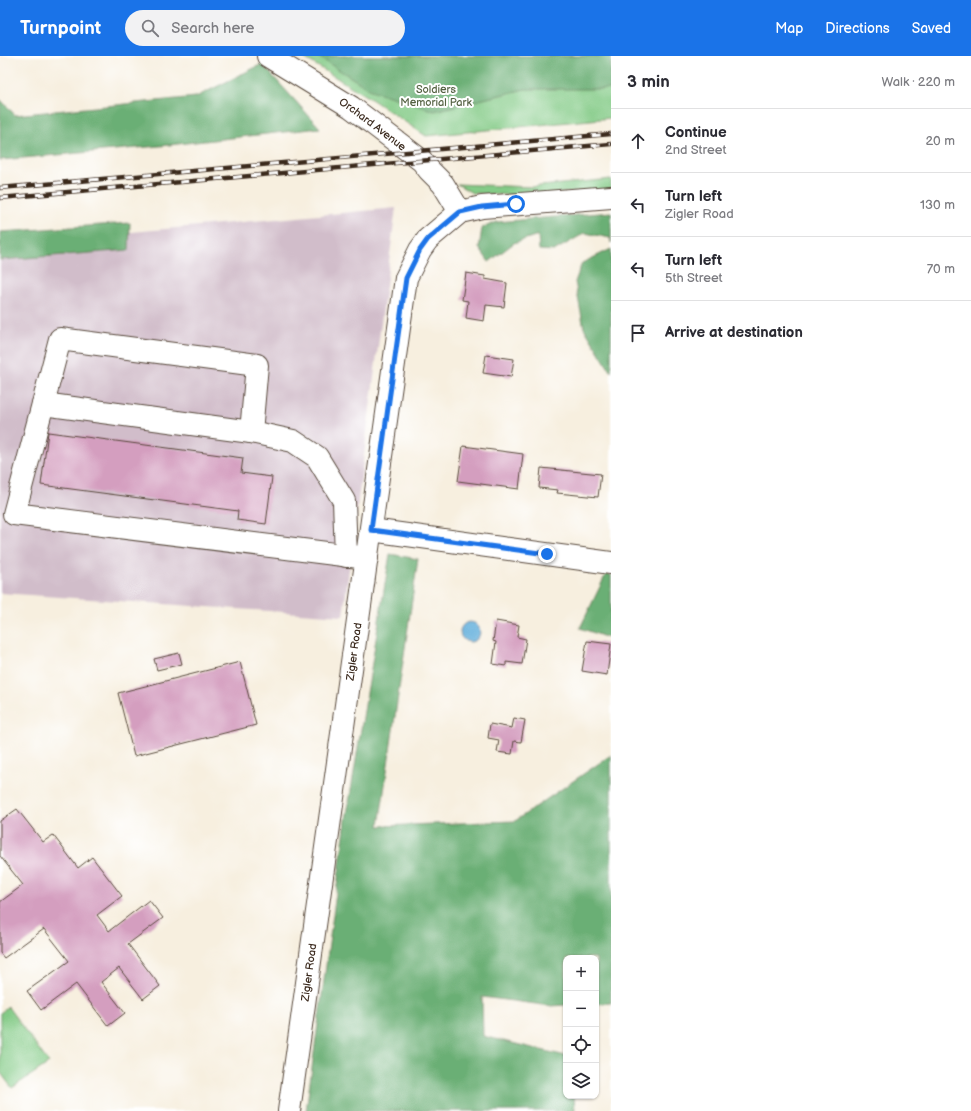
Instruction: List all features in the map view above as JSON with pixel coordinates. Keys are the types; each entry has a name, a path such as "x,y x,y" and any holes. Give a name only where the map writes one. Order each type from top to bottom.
{"street":[{"name":"Orchard Avenue","path":"268,56 351,107 422,161 443,184 460,212"},
{"path":"460,212 482,207 611,197"},
{"name":"Zigler Road","path":"289,1111 406,278 420,250 428,239 460,212"},
{"path":"251,432 258,365 60,339 43,404 7,513 367,558"},
{"path":"43,404 251,432 293,441 317,457 344,501 346,556"},
{"path":"371,530 611,563"}],"shaded area":[{"path":"396,208 343,616 0,593 0,244"}],"green space":[{"name":"Soldiers Memorial Park","path":"301,56 611,56 611,118 426,136 374,101"},
{"path":"317,56 611,56 611,89 525,89 434,111 371,90"},
{"path":"262,64 320,128 160,146 0,160 0,99 15,115 196,97"},
{"path":"611,179 611,189 527,196 472,193 457,184 531,187"},
{"path":"611,212 611,243 610,238 585,233 554,251 539,250 538,235 514,243 489,262 479,248 482,228 497,222"},
{"path":"130,223 129,250 0,260 0,232"},
{"path":"611,249 611,372 584,328 575,282 582,263"},
{"path":"390,554 418,559 379,826 515,821 611,755 611,1003 599,1004 599,955 563,955 563,1005 551,1006 482,997 483,1036 563,1055 563,1099 574,1099 575,1111 306,1111 346,820"},
{"path":"606,574 611,575 611,639 580,628"},
{"path":"8,1007 49,1063 12,1088 0,1072 0,1013"}],"water":[{"path":"470,622 477,625 480,632 477,639 470,642 463,639 460,632 463,625"}],"building":[{"path":"466,273 485,276 485,279 507,283 504,307 486,305 484,321 466,318 468,301 462,300"},
{"path":"486,355 514,359 511,377 483,373"},
{"path":"48,432 243,458 241,473 272,477 266,524 237,520 238,511 41,485"},
{"path":"463,446 523,454 519,489 458,481"},
{"path":"541,468 601,474 598,497 557,493 558,490 539,488"},
{"path":"496,621 519,625 517,637 526,639 522,664 506,662 506,666 493,664 496,642 493,641"},
{"path":"587,641 611,644 607,675 582,671"},
{"path":"179,653 182,664 157,670 154,659"},
{"path":"240,662 256,725 134,756 118,693"},
{"path":"514,718 525,720 521,742 514,741 512,754 497,752 499,740 488,738 490,724 512,728"},
{"path":"17,809 43,842 53,835 78,868 92,857 122,896 97,915 109,931 149,900 163,918 128,944 160,986 143,999 119,968 101,982 125,1013 108,1026 76,984 41,1010 27,991 69,961 44,929 4,958 0,953 0,902 23,885 0,856 0,821"}],"railway":[{"path":"0,188 611,134"},
{"path":"0,198 611,144"}],"route":[{"path":"516,204 482,207 460,212 428,239 420,250 406,278 371,530 547,554"}]}
